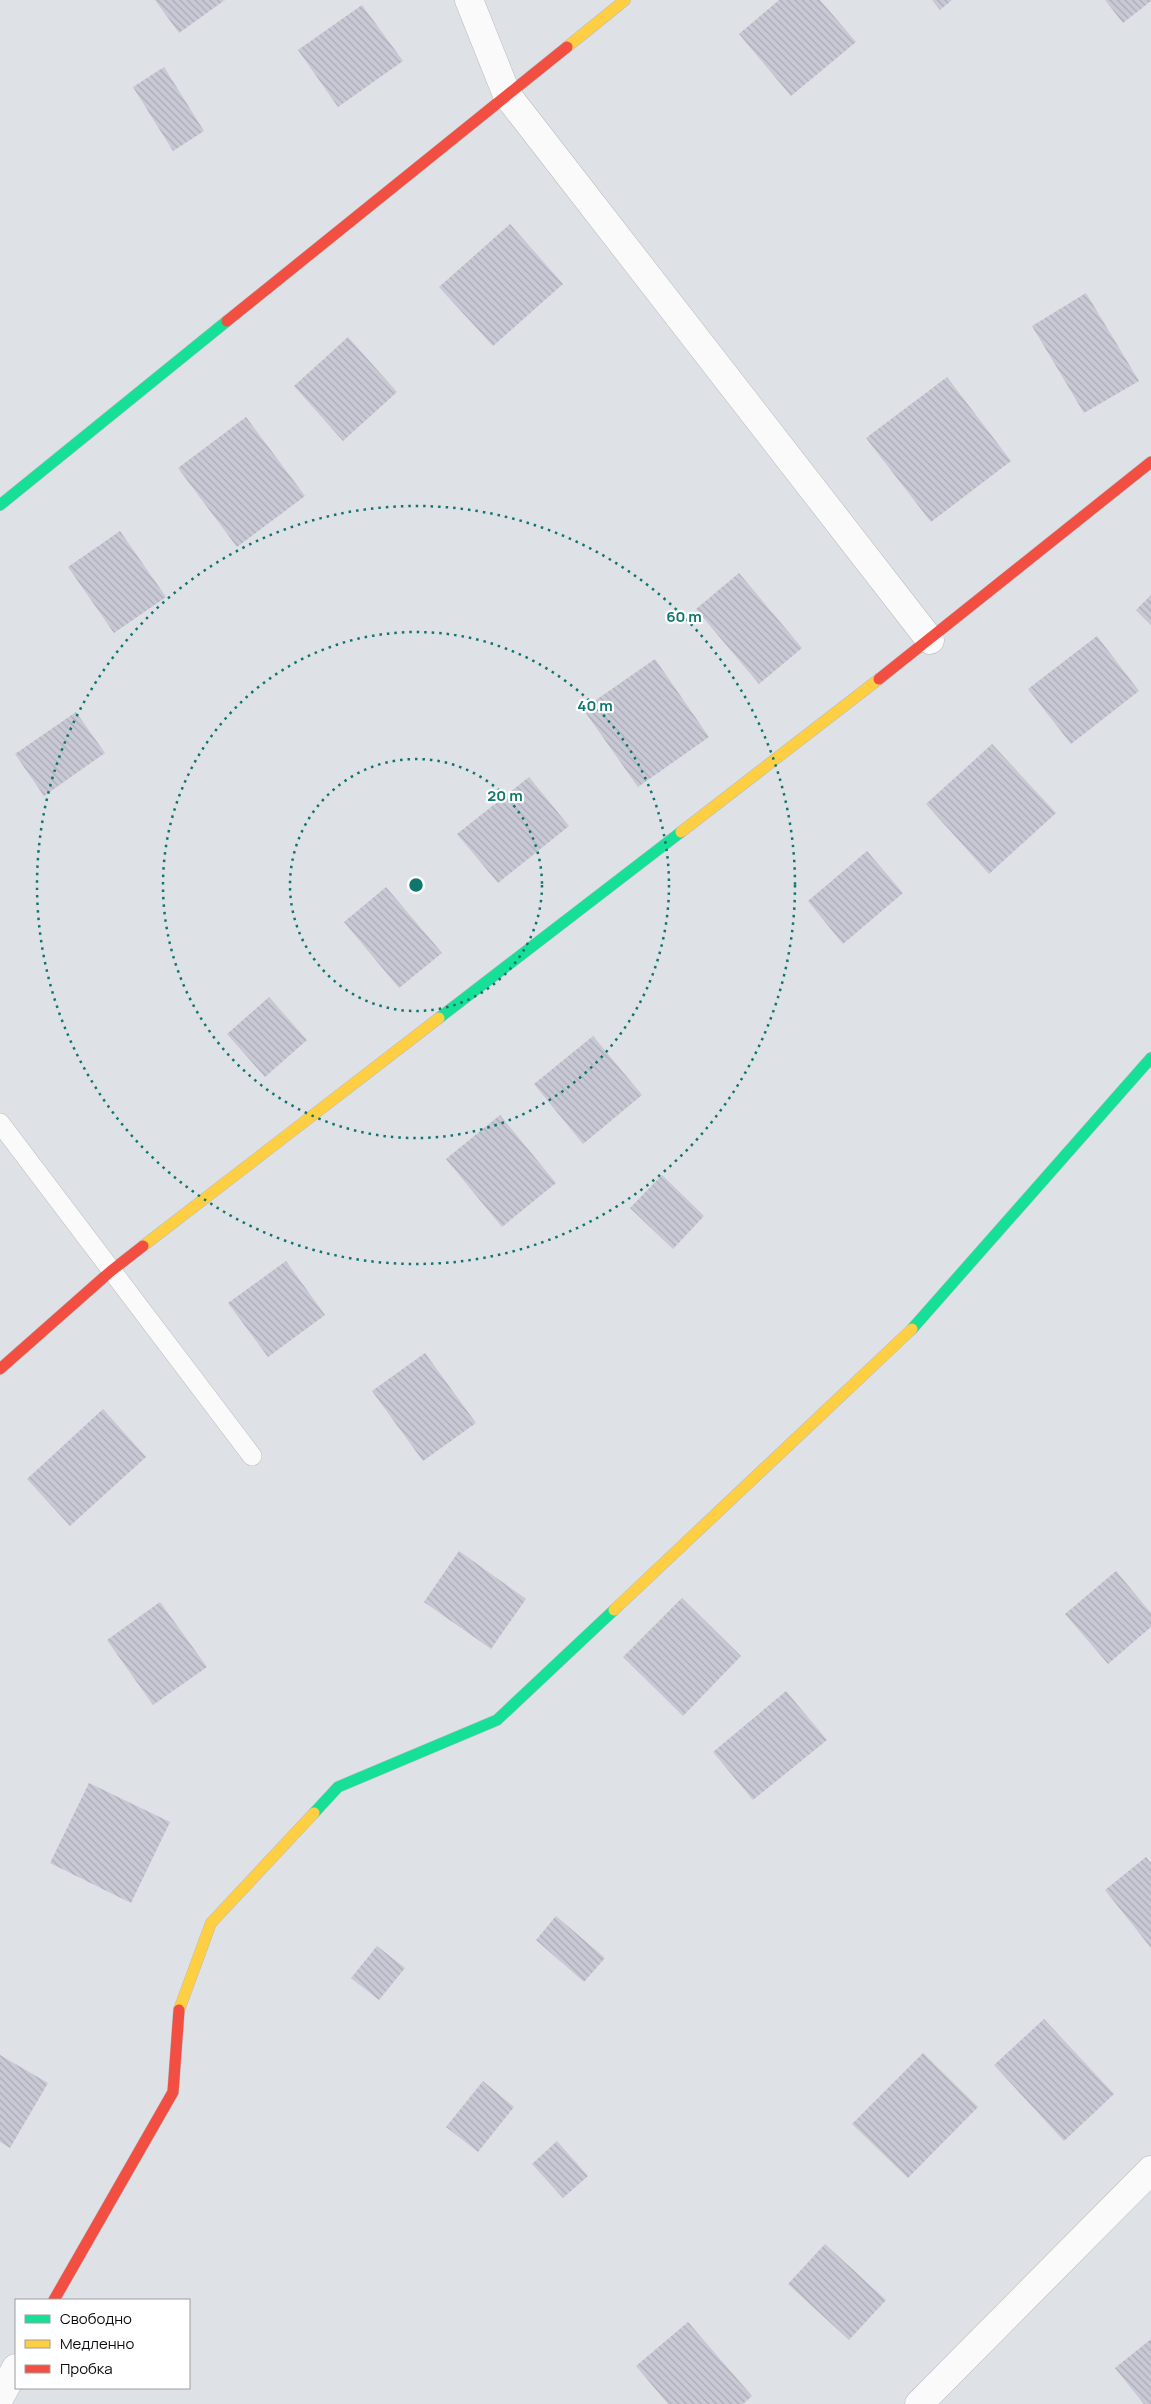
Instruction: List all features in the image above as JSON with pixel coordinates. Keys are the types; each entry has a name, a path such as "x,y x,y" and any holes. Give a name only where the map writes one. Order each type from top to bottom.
{"street":[{"path":"469,0 507,95 930,640"},
{"path":"0,505 625,0"},
{"path":"0,1369 111,1271 930,640 1151,462"},
{"path":"55,2299 173,2092 179,2006 212,1924 338,1787 497,1720 905,1337 1151,1058"},
{"path":"919,2404 1151,2170"},
{"path":"0,2397 15,2370"}],"lane":[{"path":"0,1123 252,1456"}],"building":[{"path":"155,0 225,0 179,33"},
{"path":"779,0 820,0 856,42 791,96 739,34"},
{"path":"932,0 952,0 940,10"},
{"path":"1105,0 1151,0 1151,1 1123,23"},
{"path":"362,5 403,61 338,107 298,50"},
{"path":"164,67 204,131 173,151 133,87"},
{"path":"510,224 563,284 493,346 439,287"},
{"path":"1086,293 1139,381 1084,413 1032,326"},
{"path":"348,337 397,392 343,441 294,386"},
{"path":"947,377 1011,461 931,522 866,438"},
{"path":"246,417 305,496 237,547 178,468"},
{"path":"120,531 166,597 114,633 68,567"},
{"path":"739,573 802,648 759,684 696,609"},
{"path":"1151,595 1151,625 1136,610"},
{"path":"1097,636 1139,691 1071,744 1028,689"},
{"path":"655,659 709,737 638,787 583,709"},
{"path":"76,712 105,753 44,796 15,754"},
{"path":"992,744 1056,813 989,874 926,804"},
{"path":"529,777 569,826 498,883 457,834"},
{"path":"867,851 903,893 843,944 808,901"},
{"path":"386,887 442,953 399,988 344,922"},
{"path":"269,997 307,1040 265,1077 227,1034"},
{"path":"593,1036 642,1095 583,1144 534,1084"},
{"path":"500,1115 556,1183 502,1227 446,1159"},
{"path":"662,1175 704,1216 673,1249 630,1208"},
{"path":"286,1261 325,1315 268,1357 228,1303"},
{"path":"425,1353 476,1423 423,1461 372,1391"},
{"path":"103,1409 146,1457 70,1526 27,1479"},
{"path":"459,1551 526,1599 491,1649 424,1602"},
{"path":"1116,1571 1151,1613 1151,1627 1108,1664 1065,1614"},
{"path":"682,1598 741,1656 683,1716 623,1657"},
{"path":"160,1602 207,1667 153,1705 107,1640"},
{"path":"786,1691 827,1740 753,1800 713,1752"},
{"path":"89,1783 170,1822 131,1903 50,1863"},
{"path":"1146,1857 1151,1863 1151,1948 1105,1890"},
{"path":"556,1916 605,1958 584,1982 536,1940"},
{"path":"377,1946 405,1968 379,2000 351,1978"},
{"path":"1044,2019 1114,2094 1064,2141 994,2065"},
{"path":"923,2053 978,2107 908,2178 852,2124"},
{"path":"0,2055 48,2083 10,2148 0,2142"},
{"path":"483,2081 514,2107 478,2152 446,2127"},
{"path":"557,2141 588,2176 563,2198 532,2164"},
{"path":"825,2244 886,2300 849,2340 788,2284"},
{"path":"688,2322 752,2396 743,2404 668,2404 636,2366"},
{"path":"1151,2339 1151,2404 1144,2404 1115,2368"}],"traffic: fast":[{"path":"0,505 227,321"},
{"path":"439,1018 681,832"},
{"path":"912,1329 1151,1058"},
{"path":"314,1813 338,1787 497,1720 614,1610"}],"traffic: slow":[{"path":"567,47 625,0"},
{"path":"681,832 879,679"},
{"path":"143,1246 439,1018"},
{"path":"614,1610 912,1329"},
{"path":"179,2010 211,1923 314,1813"}],"traffic: jam":[{"path":"227,321 567,47"},
{"path":"879,679 1151,462"},
{"path":"0,1369 111,1271 143,1246"},
{"path":"55,2299 173,2092 179,2010"}]}
